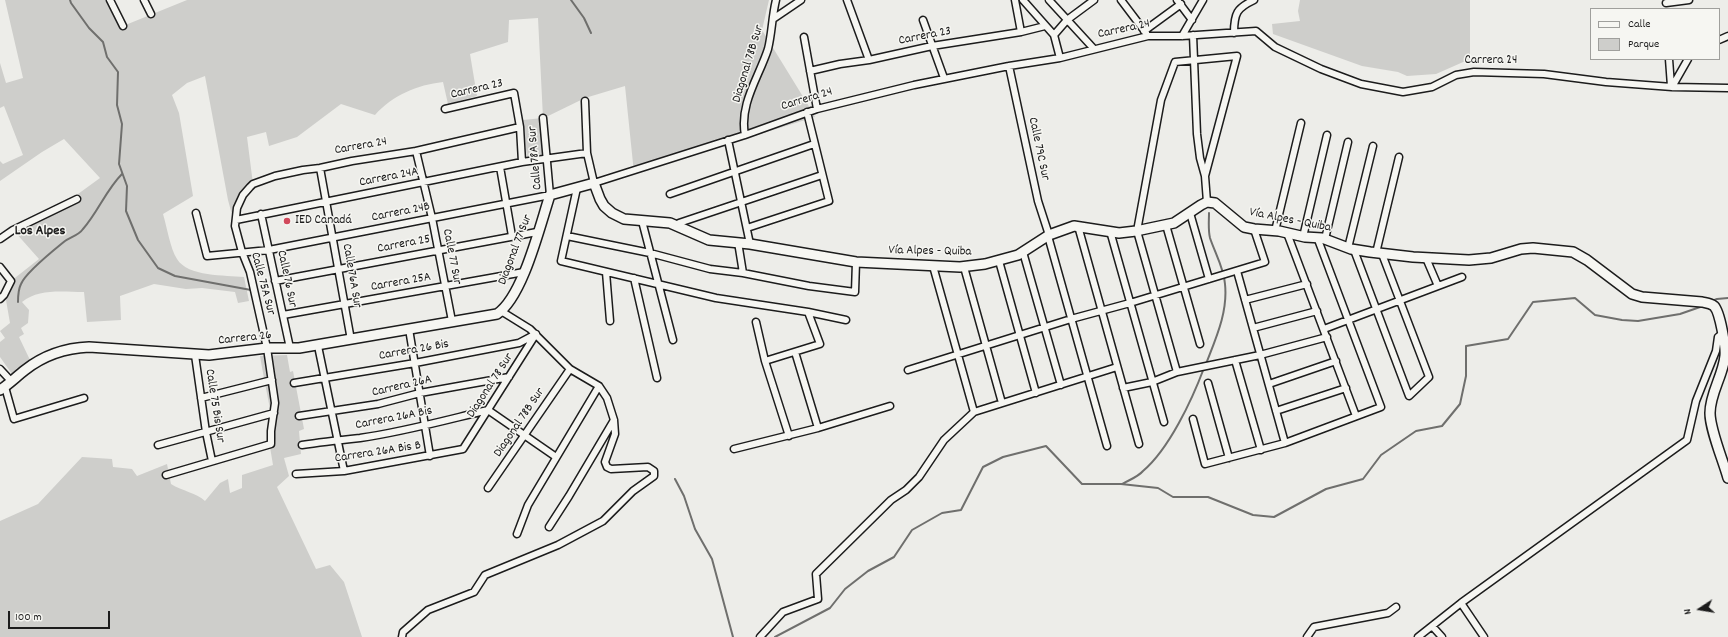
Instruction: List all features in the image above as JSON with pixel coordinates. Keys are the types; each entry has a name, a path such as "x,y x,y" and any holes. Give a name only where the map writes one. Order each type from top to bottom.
{"street":[{"path":"110,0 122,26"},
{"path":"144,0 151,14"},
{"name":"Diagonal 78B Sur","path":"745,135 744,122 748,99 768,49 776,0"},
{"path":"773,19 801,0"},
{"path":"847,0 869,60"},
{"path":"1015,0 1021,32"},
{"path":"1023,0 1054,35 1060,58"},
{"path":"1049,0 1094,49"},
{"path":"1054,35 1067,20 1094,0"},
{"path":"1121,0 1146,33 1179,2 1192,20"},
{"path":"1182,36 1203,0"},
{"path":"1234,33 1234,18 1239,9 1254,0"},
{"path":"1666,4 1689,0"},
{"path":"923,20 944,78"},
{"name":"Carrera 23","path":"810,71 932,46 1021,32 1045,26"},
{"name":"Carrera 24","path":"550,195 594,184 745,135 817,109 944,78 1060,58 1146,33 1182,36 1256,31 1275,47 1321,70 1361,84 1404,92 1432,88 1456,75 1474,72 1544,74 1606,82 1728,88"},
{"path":"1194,35 1197,134 1200,158 1205,176 1207,202"},
{"path":"804,37 817,109"},
{"path":"1177,372 1137,231 1161,100 1175,62 1237,56 1205,176"},
{"path":"1669,60 1672,86"},
{"path":"1672,86 1687,60"},
{"name":"Calle 79C Sur","path":"1009,66 1038,201 1107,446"},
{"name":"Carrera 23","path":"445,109 514,93"},
{"name":"Calle 78A Sur","path":"514,93 520,127 522,162"},
{"path":"586,101 587,153 594,184"},
{"path":"747,228 829,201 814,144 808,112"},
{"name":"Calle 78A Sur","path":"544,118 550,195"},
{"path":"1275,231 1301,123"},
{"name":"Carrera 24","path":"236,223 237,208 243,195 253,184 303,170 416,151 520,127"},
{"path":"1303,237 1327,135"},
{"path":"728,140 750,244"},
{"path":"1193,420 1205,464 1285,443 1381,406 1348,320 1321,238 1348,142"},
{"path":"670,194 814,144"},
{"path":"1373,146 1351,249 1376,309 1408,396 1429,377 1400,300 1379,253 1399,157"},
{"name":"Calle 77 Sur","path":"416,151 432,218 452,321"},
{"name":"Carrera 24A","path":"236,223 261,214 522,162 587,153"},
{"path":"500,167 512,236"},
{"name":"Calle 76A Sur","path":"320,168 351,340"},
{"path":"677,226 679,223 822,175"},
{"name":"Vía Alpes - Quiba","path":"594,184 600,199 612,213 624,219 642,222 665,222 710,240 738,242 856,262 964,267 999,261 1018,255 1061,230 1078,226 1119,232 1137,231 1174,223 1207,202 1215,203 1244,227 1287,233 1303,237 1321,238 1351,249 1379,253 1426,258 1480,260 1521,249 1533,248 1573,252 1587,260 1632,294 1642,297 1702,302 1711,304 1715,308 1722,334 1725,356 1712,400 1710,413 1711,423 1728,478"},
{"path":"577,188 562,261 634,278 660,286 716,298 808,312 846,320"},
{"name":"Carrera 24B","path":"196,213 208,256 269,250 550,195"},
{"name":"Diagonal 77 Sur","path":"501,311 511,299 524,272 550,195"},
{"path":"0,239 13,230 77,199"},
{"path":"1190,213 1209,279"},
{"name":"Calle 76 Sur","path":"261,214 290,348"},
{"path":"642,222 673,340"},
{"name":"Calle 75A Sur","path":"212,461 271,444 271,431 275,403 267,348 250,272 242,252 236,223"},
{"path":"1166,225 1200,344"},
{"path":"1078,226 1139,444"},
{"path":"908,370 1044,327 1130,303 1265,262 1254,229"},
{"path":"1110,231 1164,422"},
{"name":"Carrera 25","path":"275,282 538,232"},
{"path":"1287,233 1356,416"},
{"path":"566,236 650,253 710,270 743,273 809,286 855,292 856,262"},
{"path":"738,242 743,273"},
{"path":"1023,252 1061,384"},
{"path":"1426,258 1438,286"},
{"path":"999,261 1036,392"},
{"path":"933,266 974,412"},
{"path":"0,267 11,281 4,295 0,299"},
{"path":"964,267 1002,403"},
{"path":"1237,271 1285,443"},
{"name":"Carrera 25A","path":"283,315 524,272"},
{"path":"606,272 610,321"},
{"path":"1324,329 1462,277"},
{"path":"634,278 657,378"},
{"path":"1245,300 1307,284"},
{"path":"402,637 403,632 428,610 474,592 484,575 558,545 603,521 633,491 654,476 654,471 648,467 611,470 607,467 605,462 615,434 614,420 608,398 599,386 570,369 536,334 501,311"},
{"name":"Carrera 26","path":"6,386 24,370 39,360 52,354 71,349 89,347 195,355 228,354 267,348 318,346 492,315 501,311"},
{"path":"1253,328 1317,311"},
{"path":"765,361 820,344 808,312"},
{"path":"756,322 765,361 789,436"},
{"path":"409,329 430,456"},
{"name":"Carrera 26 Bis","path":"294,383 415,363 519,343 536,334"},
{"name":"Diagonal 78 Sur","path":"463,449 536,334"},
{"path":"1418,637 1460,603 1687,440 1696,400 1716,351 1718,337 1722,334"},
{"path":"1123,388 1152,382 1177,372 1260,355 1327,338"},
{"path":"318,346 344,471"},
{"path":"795,352 818,428"},
{"name":"Calle 75 Bis Sur","path":"195,355 206,432 212,461"},
{"path":"1235,360 1261,450"},
{"path":"1269,384 1336,361"},
{"path":"760,637 783,612 818,599 816,574 891,500 906,490 919,477 944,440 974,412 1117,367"},
{"path":"0,369 14,419 84,398"},
{"name":"Diagonal 78B Sur","path":"488,488 570,369"},
{"name":"Carrera 26A","path":"299,416 378,404 420,393 509,377"},
{"path":"201,398 272,380"},
{"path":"1208,383 1230,458"},
{"path":"517,534 528,505 599,386"},
{"path":"1276,410 1346,388"},
{"path":"734,449 789,436 890,406"},
{"path":"488,410 556,457"},
{"name":"Carrera 26A Bis","path":"302,445 337,439 360,438 488,410"},
{"path":"158,445 274,413"},
{"path":"549,527 614,420"},
{"name":"Carrera 26A Bis B","path":"296,474 344,471 463,449"},
{"path":"166,475 212,461"},
{"path":"1460,603 1484,637"},
{"path":"1307,637 1314,627 1388,614 1396,607"},
{"path":"1432,626 1442,637"}],"green space":[{"path":"5,0 111,0 123,26 187,0 769,0 762,30 815,117 634,173 625,86 585,98 544,118 546,156 527,158 523,120 543,118 538,18 509,20 508,42 470,54 477,96 448,104 443,82 433,83 406,92 390,102 375,115 341,104 297,137 269,146 266,132 247,137 253,184 243,195 235,226 228,200 205,76 187,83 172,95 179,113 193,196 163,214 172,249 182,265 189,269 208,274 244,277 249,301 238,303 235,292 202,288 186,289 154,284 120,296 121,320 87,322 84,292 60,291 36,295 22,302 29,310 28,323 21,328 24,334 19,337 30,360 12,374 0,357 0,342 5,338 0,331 10,323 6,300 11,281 39,259 15,232 82,200 78,194 100,178 64,139 42,152 0,181 0,161 3,164 23,155 4,106 0,108 0,63 6,83 23,78"},
{"path":"1300,0 1470,0 1470,59 1436,74 1407,76 1398,72 1362,66 1273,34 1272,24 1300,21 1298,11"},
{"path":"287,355 290,372 293,371 304,429 299,431 301,454 284,458 289,476 277,487 316,569 330,565 344,582 362,637 0,637 0,521 38,504 82,457 112,459 113,467 132,469 137,476 167,464 171,484 202,498 205,501 220,483 228,479 230,493 242,488 242,475 273,465 270,447 276,445 260,356"}],"waterway":[{"path":"70,0 89,28 103,42 107,57 118,72 117,105 122,124 119,164 127,186 126,211 138,240 158,268 175,276 251,290"},
{"path":"571,0 584,18 591,33"},
{"path":"18,302 19,288 28,273 65,241 81,231 116,180 122,174"},
{"path":"1206,364 1214,344 1225,305 1225,284 1223,272 1209,235 1209,213"},
{"path":"775,637 830,608 845,589 868,571 894,557 912,530 942,513 961,510 983,467 1003,457 1046,446 1082,484 1121,484 1158,488 1173,497 1208,497 1253,515 1274,517 1326,489 1363,479 1381,455 1416,431 1442,426 1460,404 1466,376 1466,346 1508,339 1533,302 1575,298 1595,315 1622,320 1638,321 1680,314 1703,306"},
{"path":"1712,301 1728,298"},
{"path":"1122,484 1141,473 1153,462 1162,450 1179,423 1204,368"},
{"path":"675,479 684,496 695,529 712,559 733,637"}],"place":[{"name":"IED Canadá","path":"287,221"}],"district":[{"name":"Los Alpes","path":"40,232"}]}
